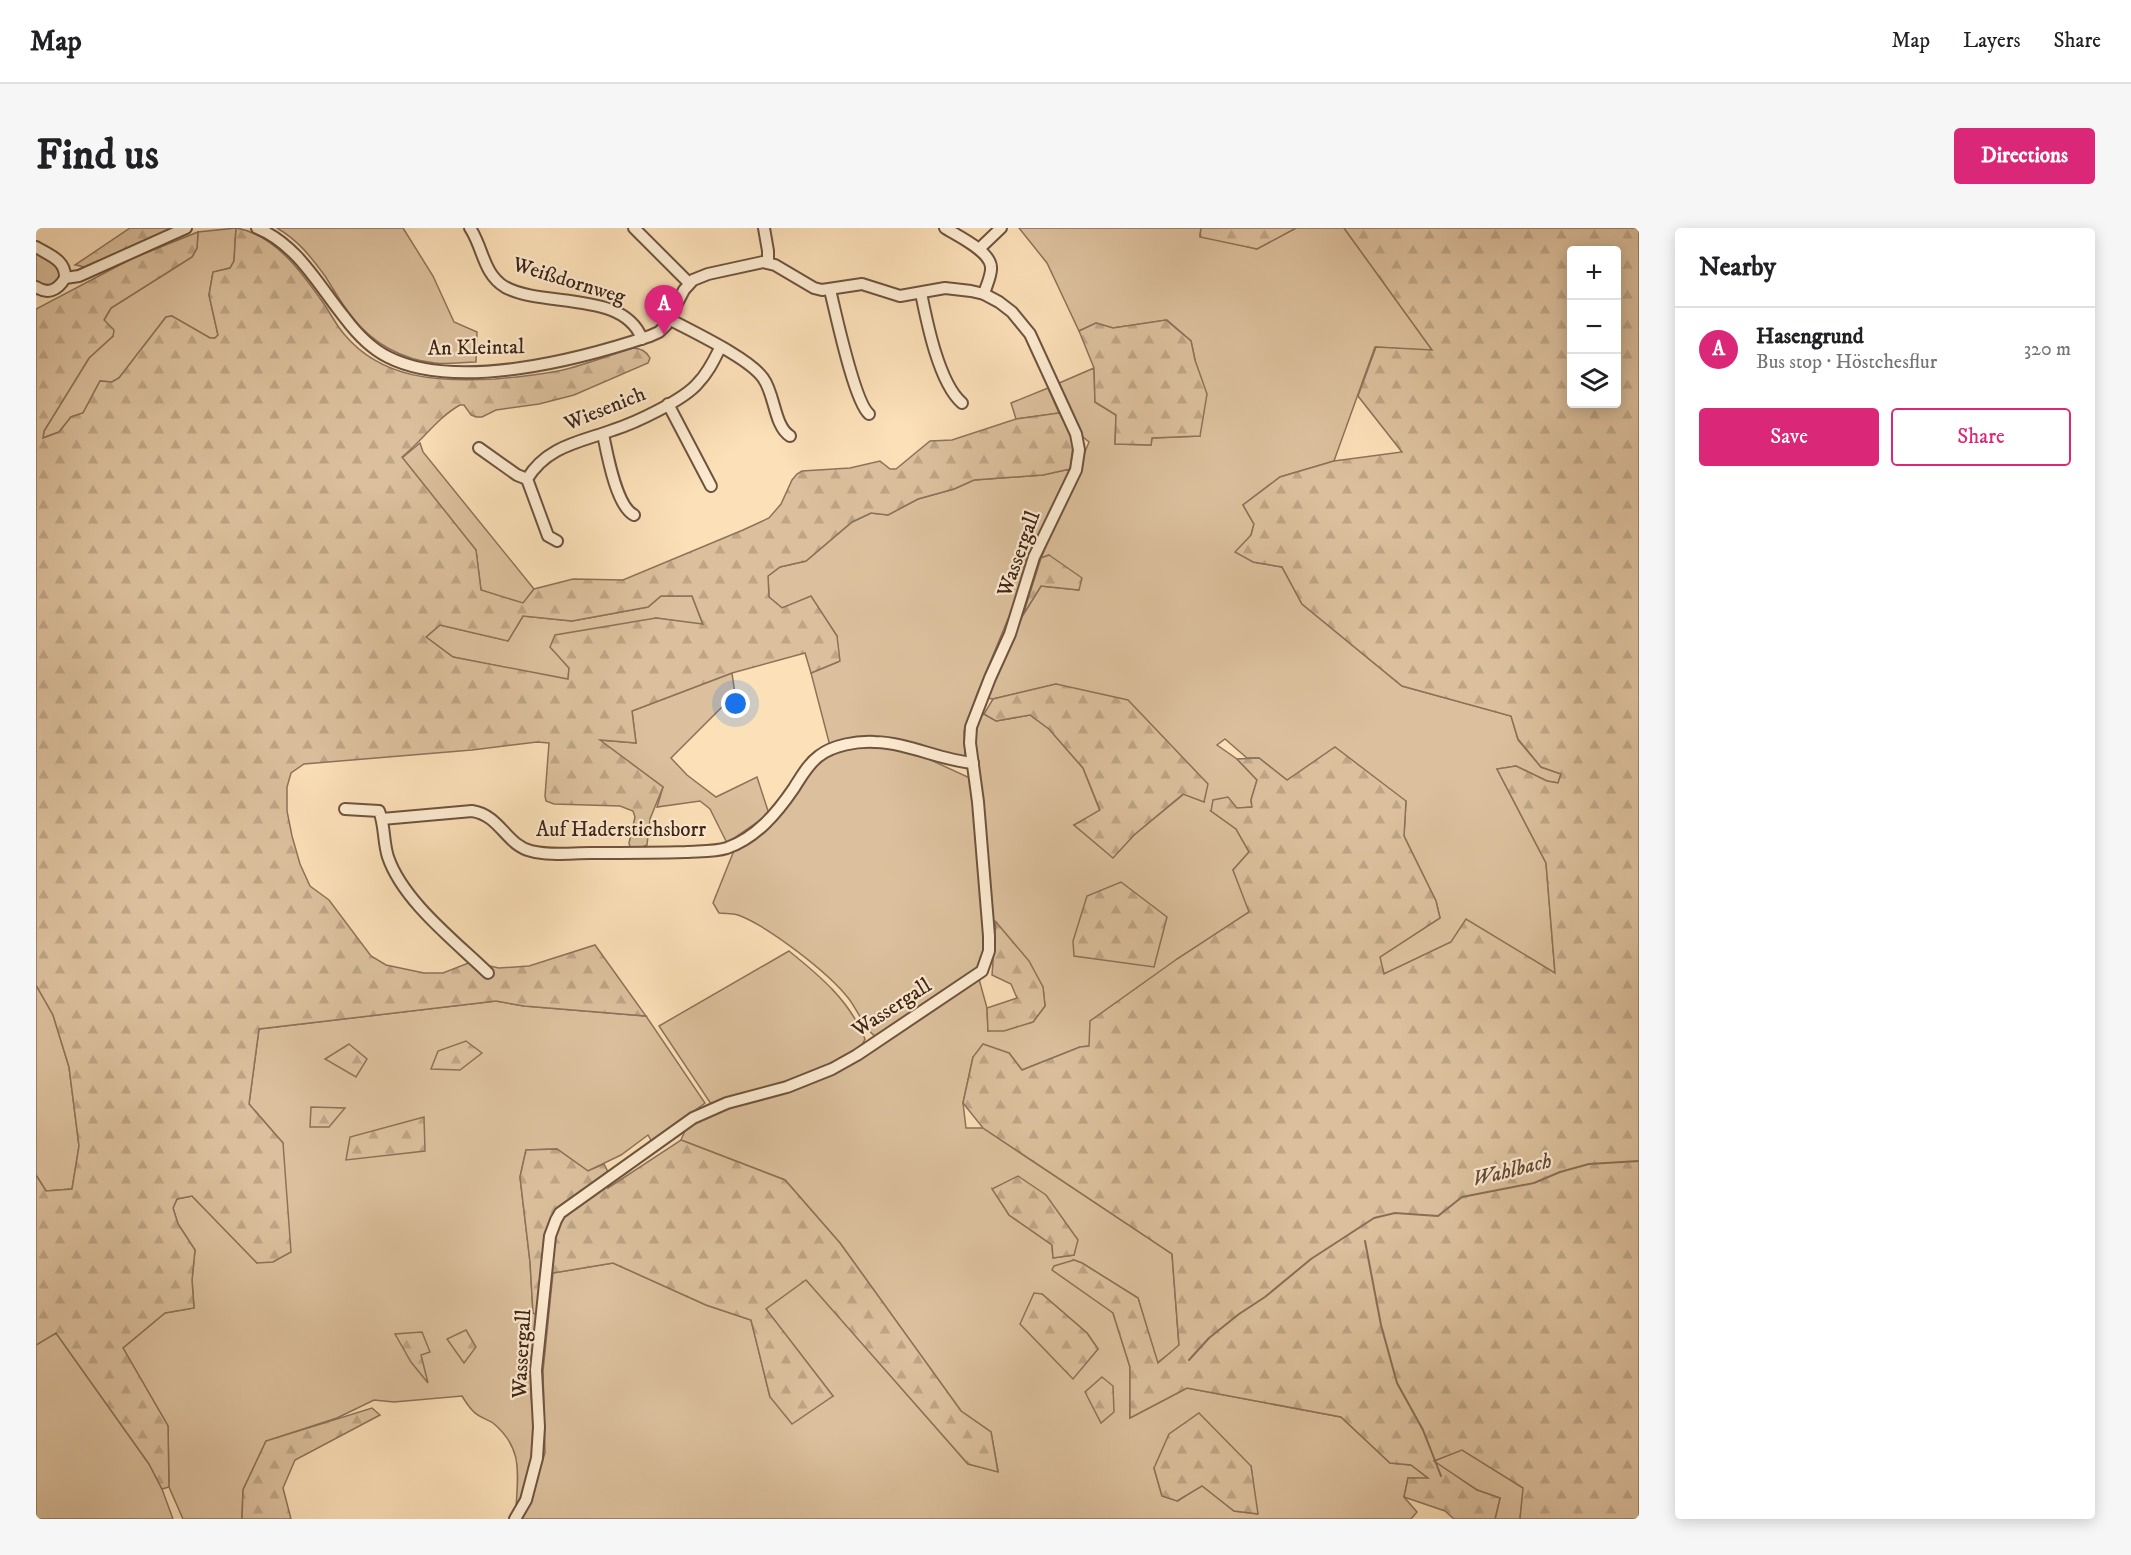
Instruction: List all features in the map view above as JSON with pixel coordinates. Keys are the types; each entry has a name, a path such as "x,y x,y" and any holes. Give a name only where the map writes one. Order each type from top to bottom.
{"street":[{"path":"65,278 79,276 186,228"},
{"name":"An Kleintal","path":"257,228 268,232 295,254 344,318 367,343 387,357 432,371 524,368 565,360 642,339 659,332 669,319"},
{"name":"Weißdornweg","path":"470,228 477,240 483,261 504,286 545,299 566,300 611,310 632,323 642,339"},
{"path":"634,228 689,283"},
{"path":"764,228 768,263"},
{"path":"790,436 782,428 773,396 763,378 747,363 669,319 689,283 703,275 756,263 768,263 781,268 814,288 830,290 862,284 894,296 945,288 984,294 991,269 989,259 979,249 945,228"},
{"path":"979,249 1001,228"},
{"path":"36,247 61,263 65,278 54,291 44,291 36,287"},
{"path":"830,290 854,380 863,407 869,414"},
{"path":"921,293 935,352 952,391 962,403"},
{"name":"Wassergall","path":"515,1519 526,1500 537,1458 539,1427 536,1370 550,1236 556,1220 566,1207 693,1118 728,1103 787,1088 832,1069 857,1055 982,971 989,951 989,936 970,735 977,709 1010,634 1034,557 1076,470 1079,442 1036,345 1022,323 1006,307 984,294"},
{"name":"Wiesenich","path":"527,479 540,462 559,448 628,424 668,404 698,384 720,348"},
{"path":"668,404 711,486"},
{"path":"603,434 618,490 627,510 634,515"},
{"path":"479,448 517,475 527,479 548,536 557,541"},
{"name":"Auf Haderstichsborr","path":"345,809 376,809 382,819 463,811 481,812 490,817 515,842 531,852 655,853 710,850 737,843 764,824 776,813 816,758 826,751 852,743 875,741 899,745 955,761 973,762"},
{"path":"382,819 388,856 399,878 436,923 488,973"}],"green space":[{"path":"130,228 172,228 89,268 75,265"},
{"path":"236,228 234,261 230,268 213,272 209,295 218,335 210,338 172,316 166,317 119,378 112,382 100,381 83,413 71,417 59,432 43,438 44,431 89,358 113,336 104,320 111,308 192,257 197,248 198,232"},
{"path":"236,228 263,238 297,268 316,292 341,331 359,349 376,361 413,375 474,380 538,375 581,365 633,348 647,354 650,358 648,363 574,395 539,404 496,410 482,417 471,415 464,405 460,405 444,416 402,457 476,550 481,590 523,603 534,589 573,579 623,580 769,518 781,504 792,480 802,471 850,468 880,461 890,469 896,469 930,441 952,440 1016,419 1059,413 1074,439 1070,469 1043,475 974,480 954,489 918,499 888,515 871,513 852,522 806,561 780,567 768,576 769,597 782,608 811,596 837,636 840,661 811,673 805,653 732,673 632,711 636,743 600,740 663,787 650,819 647,845 640,848 630,847 629,843 635,817 633,811 620,806 554,804 546,801 549,743 537,742 472,750 304,764 291,773 287,787 287,811 300,864 310,886 329,900 371,956 386,965 424,973 443,973 471,962 499,968 529,966 595,945 646,1016 524,1006 496,1001 259,1029 249,1104 283,1143 291,1252 273,1262 257,1263 192,1196 177,1199 173,1208 178,1224 195,1250 192,1280 194,1308 165,1313 123,1348 168,1426 169,1487 162,1489 149,1464 56,1333 36,1345 36,1175 46,1191 72,1189 79,1146 69,1067 53,1015 36,985 36,309 131,259 198,232 197,248 192,257 111,308 104,320 114,330 113,336 89,358 44,431 43,438 59,432 71,417 83,413 100,381 112,382 119,378 166,317 172,316 210,338 215,338 218,335 209,295 213,272 230,268 234,261","holes":["661,596 692,596 703,624 656,618 555,635 550,647 569,668 568,679 453,657 426,637 440,625 508,641 523,616 572,621 648,607"]},
{"path":"277,228 403,228 433,276 454,322 477,332 476,362 445,364 423,361 389,349 361,327 325,276 298,243"},
{"path":"1019,228 1201,228 1200,236 1257,249 1296,228 1344,228 1433,351 1375,347 1334,461 1280,477 1243,505 1254,524 1251,535 1253,562 1282,567 1302,604 1402,686 1511,716 1518,740 1541,767 1561,774 1558,783 1547,781 1516,766 1497,769 1546,863 1555,973 1451,942 1384,974 1379,957 1440,918 1436,901 1404,836 1406,801 1287,780 1259,758 1247,758 1225,739 1217,745 1237,759 1257,780 1251,800 1252,807 1211,811 1236,829 1249,852 1233,870 1250,912 1177,959 1089,1046 1080,1047 1022,1070 1009,1053 973,1057 963,1103 966,1128 983,1128 1172,1254 1179,1346 1157,1363 1138,1298 1074,1260 1113,1313 1130,1367 1130,1418 1187,1388 1341,1417 1390,1463 1411,1465 1429,1479 1408,1478 1404,1497 1417,1512 1411,1519 519,1519 527,1508 545,1453 543,1371 553,1273 613,1263 706,1305 751,1320 770,1397 833,1396 765,1308 806,1279 968,1464 998,1471 991,1432 961,1411 840,1243 785,1180 681,1140 687,1126 731,1106 825,1077 979,979 987,1008 988,1031 1033,1022 1045,1006 1043,987 996,922 992,920 974,743 979,717 984,714 996,721 1030,715 1049,729 1083,768 1100,811 1074,825 1113,857 1134,835 1184,794 1205,802 1056,684 993,699 986,698 1023,615 1041,586 1078,590 1049,555 1041,558 1089,442 1083,437 1057,384 1094,368 1095,402 1116,415 1115,444 1151,445 1152,438 1200,436 1195,360 1191,341 1167,320 1113,328 1096,323 1079,331 1047,263","holes":["993,1189 1071,1233 1077,1240 1074,1255 1053,1258 1052,1245 1009,1215","1042,1294 1087,1333 1098,1349 1073,1378 1021,1324","1251,1466 1257,1514 1234,1511 1202,1485 1178,1501 1162,1496 1154,1468"]},
{"path":"1201,228 1296,228 1257,249 1200,237"},
{"path":"1344,228 1639,228 1639,1519 1520,1519 1523,1488 1462,1450 1434,1461 1477,1490 1500,1498 1495,1519 1454,1519 1445,1511 1404,1497 1408,1478 1428,1478 1411,1465 1390,1463 1341,1417 1187,1388 1130,1418 1130,1367 1113,1313 1052,1270 1054,1266 1074,1260 1138,1298 1158,1363 1179,1345 1172,1254 983,1128 963,1103 973,1057 983,1044 1009,1053 1022,1070 1080,1047 1089,1046 1090,1021 1177,959 1249,912 1233,870 1249,852 1236,829 1211,811 1213,800 1228,797 1237,808 1252,807 1251,800 1257,780 1237,759 1259,758 1287,780 1335,747 1406,801 1404,836 1436,901 1440,918 1380,957 1384,974 1451,942 1466,919 1555,973 1546,863 1497,769 1516,766 1547,781 1558,783 1561,774 1541,767 1518,739 1511,716 1402,686 1302,604 1282,567 1253,562 1235,552 1251,535 1254,524 1243,505 1280,477 1334,461 1402,452 1358,396 1376,347 1432,350"},
{"path":"36,253 58,267 61,276 50,287 43,286 36,281"},
{"path":"1166,320 1191,341 1207,394 1200,436 1152,438 1151,445 1115,444 1116,415 1095,402 1094,368 1079,331 1096,323 1113,328"},
{"path":"1048,388 1059,413 1016,419 1011,403"},
{"path":"420,443 423,452 534,589 523,604 481,590 476,550 402,458"},
{"path":"1070,469 1026,561 1015,602 977,694 964,731 965,758 911,745 830,746 811,673 838,662 837,636 811,597 782,608 769,597 768,576 780,567 806,561 852,522 871,513 888,515 918,499 954,489 974,480 1043,475"},
{"path":"1049,555 1082,578 1079,590 1041,586 1023,615 1041,558"},
{"path":"661,596 692,596 703,625 656,618 551,647 569,668 568,680 453,657 426,637 440,625 508,641 523,616 572,621 648,607"},
{"path":"732,673 735,694 671,758 687,775 716,797 757,777 769,814 727,843 710,809 700,801 657,807 663,787 599,740 636,743 632,711"},
{"path":"1056,684 1128,700 1208,784 1204,802 1183,794 1134,835 1113,858 1074,825 1100,810 1083,768 1049,729 1030,715 996,721 984,714 993,699"},
{"path":"874,744 922,756 972,779 985,955 978,972 913,1015 875,1036 840,988 813,964 751,921 736,914 719,913 713,903 735,848 768,828 784,811 819,760 837,751"},
{"path":"1121,882 1167,917 1154,967 1074,956 1073,941 1087,896"},
{"path":"996,922 1029,961 1043,987 1045,1006 1033,1022 1004,1031 988,1031 987,1008 1017,998 1011,984 992,975"},
{"path":"789,951 823,980 843,1001 859,1025 865,1039 857,1050 820,1071 771,1088 711,1104 659,1026"},
{"path":"36,985 53,1015 69,1067 79,1146 72,1189 46,1191 36,1175"},
{"path":"496,1001 524,1006 646,1016 705,1103 652,1142 648,1135 621,1155 588,1171 557,1149 526,1150 520,1177 530,1262 533,1312 539,1316 531,1397 536,1433 532,1472 521,1505 516,1508 518,1472 510,1442 493,1423 475,1413 462,1396 394,1402 374,1400 337,1418 266,1441 243,1490 242,1519 183,1519 169,1487 168,1426 123,1348 165,1313 194,1308 192,1280 195,1250 178,1224 173,1208 177,1199 192,1196 257,1263 283,1143 249,1104 259,1029"},
{"path":"466,1041 482,1053 460,1070 431,1069 438,1051"},
{"path":"349,1044 367,1059 356,1077 325,1059"},
{"path":"311,1107 345,1108 329,1127 310,1127"},
{"path":"424,1117 425,1151 346,1160 350,1137"},
{"path":"681,1140 785,1180 840,1243 961,1411 991,1432 998,1472 968,1464 806,1280 766,1309 833,1396 792,1424 770,1397 751,1320 706,1305 613,1263 553,1273 544,1269 539,1316 533,1313 530,1262 520,1177 526,1150 557,1149 588,1171 604,1164 609,1174 608,1188"},
{"path":"1018,1176 1046,1195 1078,1240 1074,1255 1053,1258 1052,1245 1009,1215 992,1189"},
{"path":"1034,1293 1042,1294 1087,1333 1098,1349 1073,1379 1020,1324"},
{"path":"466,1330 476,1347 464,1363 447,1339"},
{"path":"422,1332 430,1352 421,1355 428,1383 411,1362 395,1334"},
{"path":"56,1333 149,1464 162,1489 173,1519 36,1519 36,1345"},
{"path":"1102,1377 1113,1386 1114,1412 1101,1423 1085,1392"},
{"path":"372,1408 380,1415 295,1460 283,1488 291,1519 242,1519 243,1490 266,1441"},
{"path":"1199,1413 1251,1466 1258,1514 1234,1511 1202,1486 1177,1501 1162,1496 1154,1468 1169,1434"},
{"path":"1463,1449 1524,1488 1520,1519 1495,1519 1500,1498 1477,1490 1433,1461"}],"waterway":[{"name":"Wahlbach","path":"1189,1360 1209,1338 1239,1314 1265,1297 1311,1259 1374,1218 1395,1213 1438,1216 1462,1197 1534,1183 1560,1172 1589,1164 1639,1161"},
{"name":"Wahlbach","path":"1365,1241 1381,1325 1397,1383 1423,1430 1441,1476"}],"place":[{"name":"Hasengrund","path":"664,335"}]}
